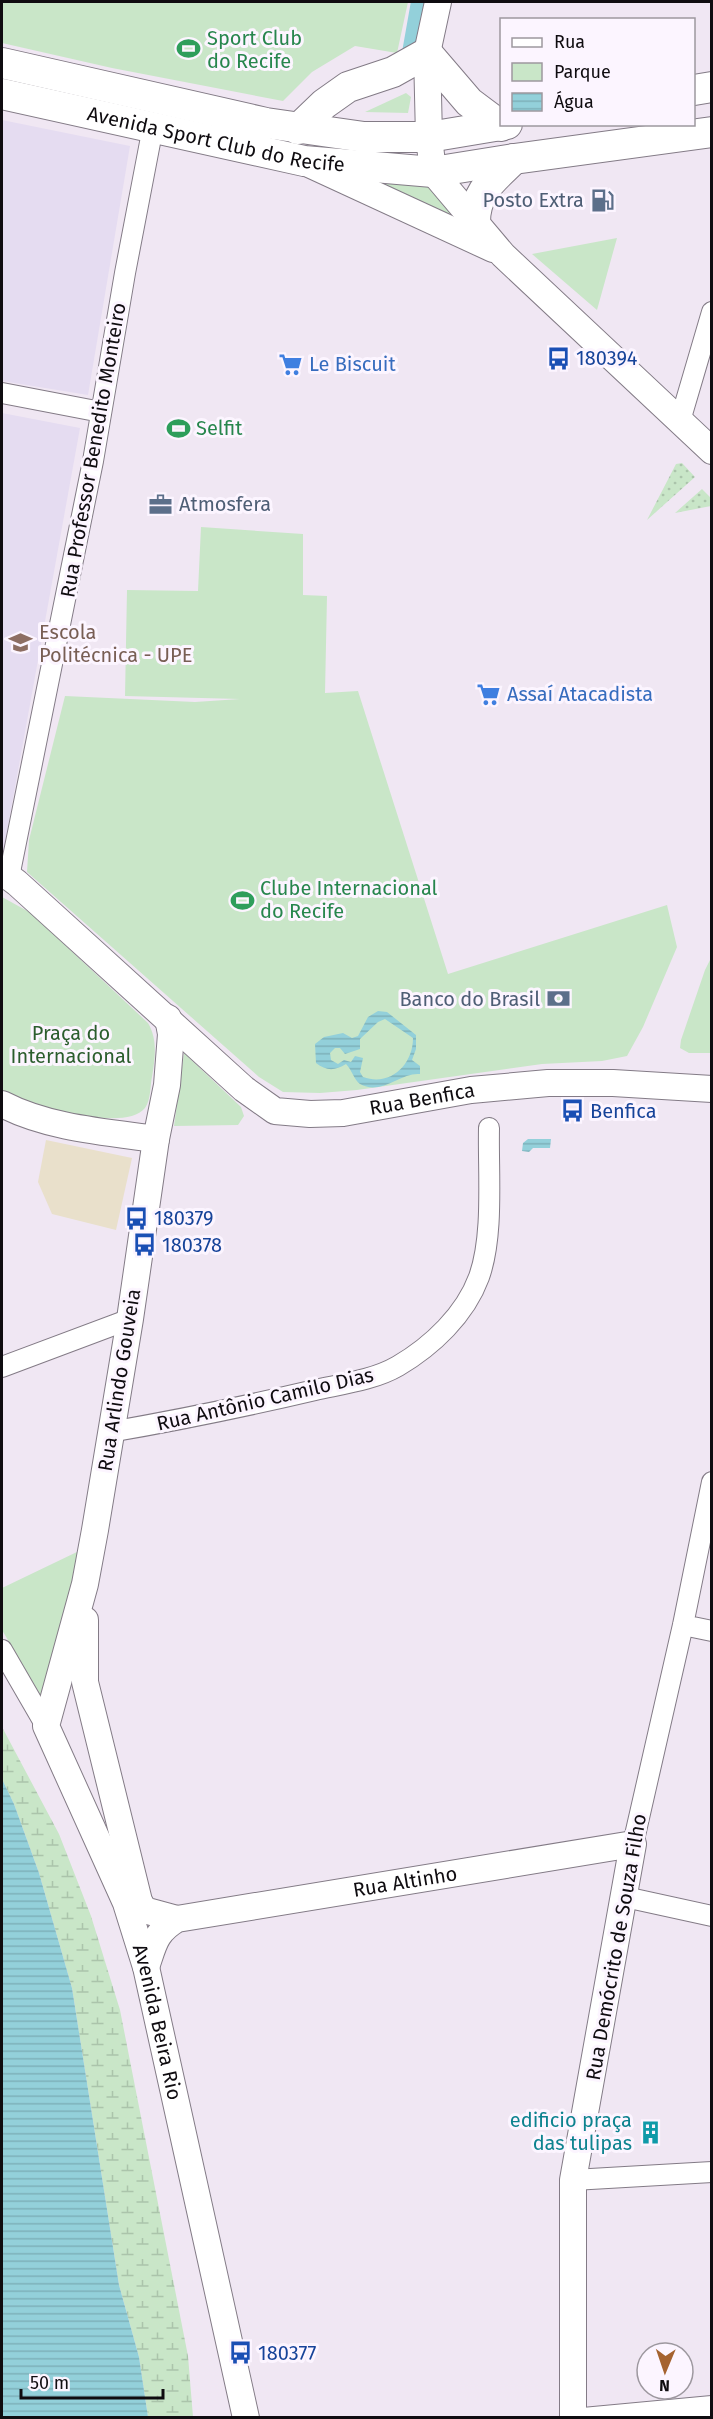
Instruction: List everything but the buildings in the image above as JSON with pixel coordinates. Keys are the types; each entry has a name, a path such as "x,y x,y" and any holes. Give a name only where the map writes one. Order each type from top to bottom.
{"highway":[{"path":"298,129 324,104 348,87 393,72 427,53 469,102 500,122"},
{"name":"Avenida Sport Club do Recife","path":"2,63 298,129 364,137 429,136 500,126"},
{"path":"695,90 711,87"},
{"name":"Avenida Sport Club do Recife","path":"2,94 304,162 433,172 711,132"},
{"path":"475,222 475,207 479,196 514,159"}],"main road":[{"path":"438,2 427,53 429,136 433,172 503,255 711,451"},
{"path":"304,162 487,245 503,255"},
{"name":"Rua Benfica","path":"5,877 168,1018 244,1089 274,1111 343,1113 471,1090 548,1083 613,1083 711,1089"},
{"path":"6,1111 44,1120 156,1139 167,1085 171,1034 168,1018"},
{"path":"120,1134 134,1143 145,1158 150,1177"},
{"name":"Rua Arlindo Gouveia","path":"46,1726 85,1584 130,1319 156,1139"},
{"name":"Rua Arlindo Gouveia","path":"85,1584 85,1682 139,1901 144,1910 177,1919"},
{"name":"Avenida Beira Rio","path":"46,1726 126,1903 146,1967 246,2418"},
{"name":"Rua Altinho","path":"177,1919 633,1844"},
{"name":"Rua Demócrito de Souza Filho","path":"573,2418 573,2180 633,1844"},
{"path":"146,1967 156,1937 165,1926 177,1919"}],"street":[{"name":"Rua Professor Benedito Monteiro","path":"5,877 91,471 153,127"},
{"path":"680,421 711,312"},
{"path":"2,393 101,412"},
{"name":"Rua Antônio Camilo Dias","path":"110,1432 191,1418 368,1377 396,1367 433,1341 451,1324 468,1300 479,1278 487,1248 489,1128"},
{"path":"2,1366 130,1319"},
{"name":"Rua Demócrito de Souza Filho","path":"633,1844 683,1625 711,1482"},
{"path":"683,1625 711,1631"},
{"name":"Avenida Beira Rio","path":"2,1650 46,1726"},
{"path":"625,1897 711,1916"},
{"path":"573,2180 711,2172"},
{"path":"583,2418 711,2406"}],"shaded area":[{"path":"2,120 130,146 88,395 2,381"},
{"name":"Escola Politécnica - UPE","path":"2,413 80,428 2,859"},
{"path":"46,1140 132,1158 116,1230 52,1214 38,1182"}],"green space":[{"name":"Sport Club do Recife","path":"2,2 408,2 397,53 355,46 312,72 283,101 112,68 2,43"},
{"path":"406,93 411,97 408,113 365,112"},
{"path":"422,180 480,232 362,181"},
{"path":"617,238 597,310 532,254"},
{"path":"682,463 695,477 647,520 676,464"},
{"path":"702,489 711,498 711,506 675,513"},
{"name":"Clube Internacional do Recife","path":"201,527 303,534 303,595 327,596 325,693 358,691 448,974 667,905 677,947 643,1027 627,1056 602,1061 542,1064 357,1090 320,1093 283,1092 259,1077 27,872 29,840 65,696 195,702 240,699 125,696 127,590 198,591"},
{"name":"Praça do Internacional","path":"2,897 31,913 148,1023 155,1049 150,1093 145,1108 134,1115 118,1118 98,1117 54,1110 2,1096"},
{"path":"711,958 711,1053 689,1053 680,1048 681,1040"},
{"path":"184,1053 241,1107 244,1116 238,1125 174,1126"},
{"path":"79,1551 69,1613 41,1696 2,1630 2,1588"},
{"path":"2,1727 59,1834 91,1916 120,2010 188,2356 193,2417 148,2417 139,2357 119,2285 72,1988 39,1873 14,1804 2,1779"}],"water":[{"path":"378,1011 387,1012 416,1035 416,1049 412,1060 420,1066 420,1074 406,1076 383,1086 368,1087 358,1082 346,1064 331,1069 323,1068 316,1063 315,1044 324,1037 343,1033 352,1038 358,1036 368,1017","holes":["385,1019 413,1038 412,1048 404,1065 391,1076 382,1079 363,1077 360,1072 363,1058 355,1056 351,1062 344,1060 338,1064 331,1060 330,1053 335,1048 340,1048 345,1054 360,1049 360,1039 378,1022"]},
{"path":"528,1139 551,1139 550,1148 533,1148 529,1152 522,1151 523,1143"},
{"path":"2,1779 14,1804 39,1873 72,1988 119,2285 139,2357 148,2417 2,2417"}],"waterway":[{"path":"412,53 421,2"}],"place":[{"name":"Sport Club do Recife","path":"189,49"},
{"name":"Posto Extra","path":"602,200"},
{"name":"180394","path":"558,358"},
{"name":"Le Biscuit","path":"291,364"},
{"name":"Selfit","path":"178,428"},
{"name":"Atmosfera","path":"161,504"},
{"name":"Escola Politécnica - UPE","path":"21,643"},
{"name":"Assaí Atacadista","path":"489,694"},
{"name":"Clube Internacional do Recife","path":"242,900"},
{"name":"Banco do Brasil","path":"558,999"},
{"name":"Benfica","path":"572,1111"},
{"name":"180379","path":"136,1218"},
{"name":"180378","path":"144,1245"},
{"name":"edificio praça das tulipas","path":"650,2132"},
{"name":"180377","path":"240,2353"}]}
